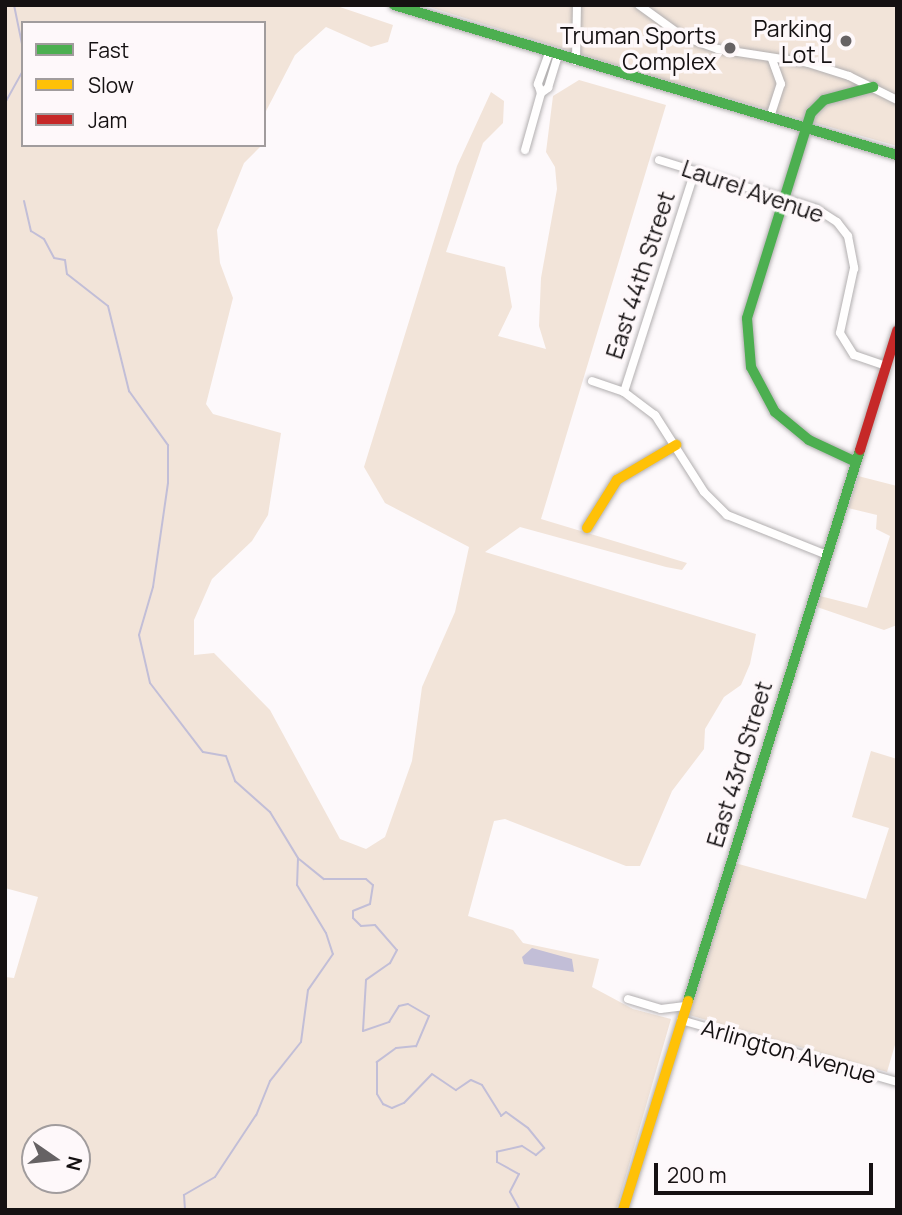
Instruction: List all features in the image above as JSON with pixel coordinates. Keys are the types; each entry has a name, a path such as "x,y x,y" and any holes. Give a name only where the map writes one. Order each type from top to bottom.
{"street":[{"path":"394,5 554,55 897,155"},
{"path":"576,61 577,5"},
{"path":"639,5 682,36 772,58 808,63 873,87 897,100"},
{"path":"524,150 541,93 548,88 554,55"},
{"path":"770,117 781,84 772,58"},
{"path":"856,462 786,424 765,399 751,367 748,310 804,128 824,100 873,87"},
{"name":"Laurel Avenue","path":"659,160 825,212 848,236 854,268 840,334 854,355 886,366"},
{"name":"East 44th Street","path":"624,392 695,171"},
{"name":"East 43rd Street","path":"623,1210 897,331"},
{"path":"592,381 624,392 655,415 704,492 727,515 827,555"},
{"path":"587,528 617,480 676,445"},
{"name":"Arlington Avenue","path":"628,999 660,1009 685,1006"},
{"name":"Arlington Avenue","path":"681,1020 897,1082"}],"shaded area":[{"path":"5,5 334,5 393,25 388,42 371,47 326,27 295,55 266,111 266,21 21,21 21,147 260,147 244,163 217,230 220,263 233,298 206,404 213,414 281,433 268,515 252,541 212,579 194,620 194,655 214,653 270,710 340,839 366,849 385,837 412,761 422,687 455,612 469,547 385,503 364,467 457,166 491,92 504,101 503,123 483,143 446,252 505,267 512,307 498,336 546,349 539,326 541,278 557,189 555,167 546,152 553,96 579,80 666,105 541,519 687,563 682,570 666,567 520,527 485,552 756,634 750,664 741,685 724,697 705,729 704,749 672,791 640,866 626,866 505,819 494,821 468,916 513,930 523,943 599,959 592,987 633,1009 671,1019 616,1210 5,1210 5,977 14,978 38,897 5,888"},
{"name":"Truman Sports Complex","path":"423,5 897,5 897,146 661,79"},
{"path":"858,476 897,486 897,625 884,630 817,607 820,596 867,608 890,536 876,529 877,515 848,508"},
{"path":"871,751 897,759 897,1038 887,1072 689,1015 735,863 866,899 889,828 852,817"},
{"path":"532,948 572,959 574,972 524,964 522,957"}],"waterway":[{"path":"14,5 21,39"},
{"path":"5,103 21,75"},
{"path":"24,201 31,231 44,239 54,258 65,260 67,274 108,306 129,391 168,445 168,483 153,587 139,635 150,683 203,752 226,756 235,781 270,812 298,858 297,885 326,933 333,954 308,990 301,1042 270,1081 256,1115 215,1177 184,1195 185,1210"},
{"path":"299,859 324,879 366,879 373,885 370,904 353,911 353,918 361,926 375,925 397,950 390,963 366,980 363,1031 389,1022 399,1006 408,1004 429,1016 416,1046 396,1048 377,1062 377,1094 383,1104 392,1108 404,1103 432,1074 456,1090 471,1080 482,1085 501,1116 506,1112 528,1128 544,1148 536,1155 522,1146 497,1152 497,1162 519,1174 510,1192 520,1210"}],"traffic: fast":[{"path":"394,5 897,155"},
{"path":"856,462 809,440 775,412 751,367 747,318 811,113 824,100 873,87"},
{"path":"688,1001 860,450"}],"traffic: slow":[{"path":"587,528 617,480 676,445"},
{"path":"623,1210 688,1001"}],"traffic: jam":[{"path":"860,450 897,331"}],"place":[{"name":"Parking Lot L","path":"846,41"},
{"name":"Truman Sports Complex","path":"730,48"}]}
